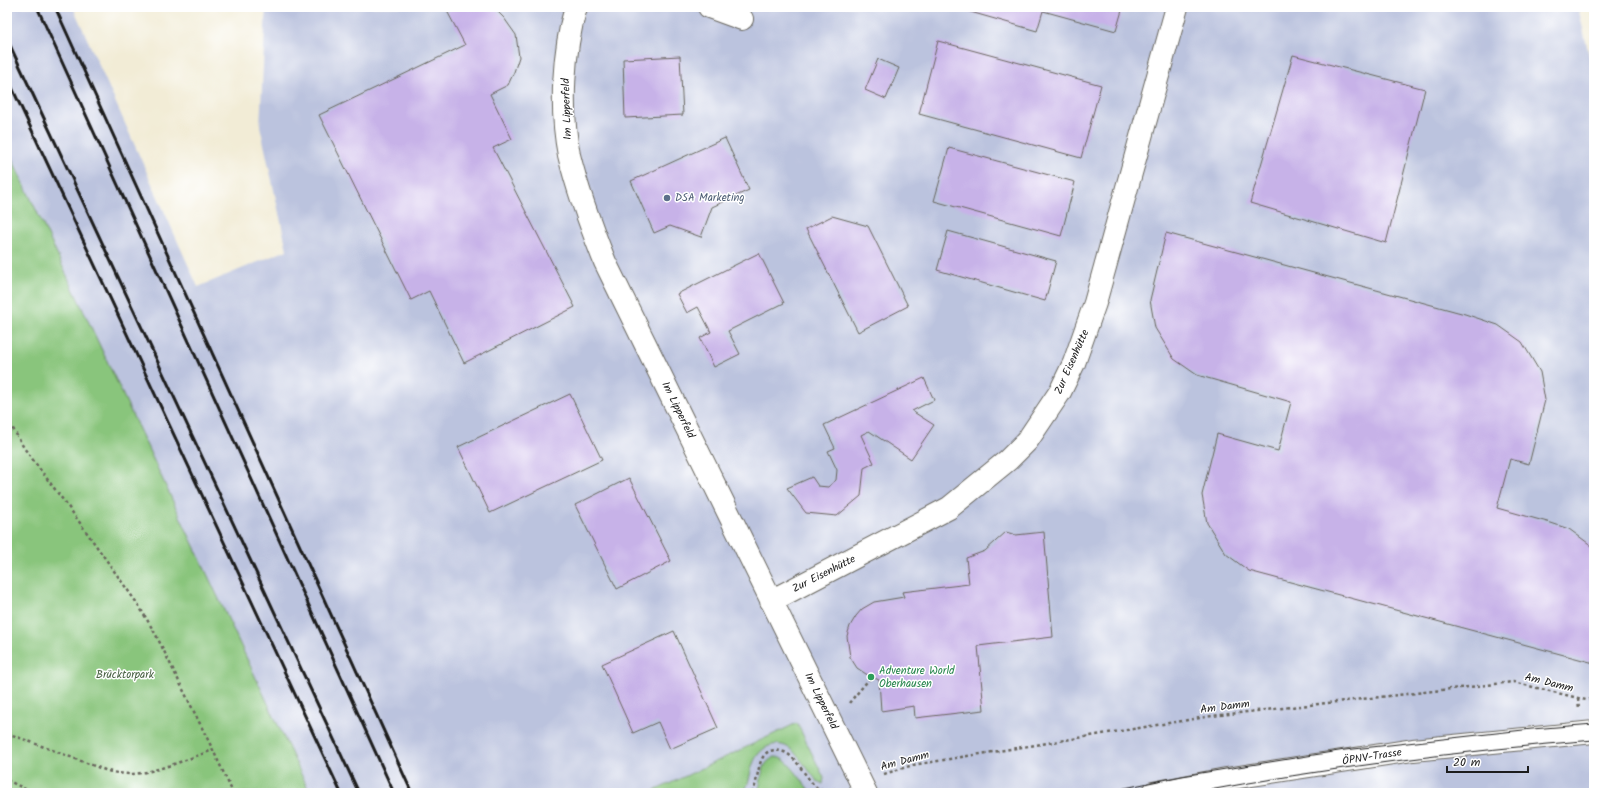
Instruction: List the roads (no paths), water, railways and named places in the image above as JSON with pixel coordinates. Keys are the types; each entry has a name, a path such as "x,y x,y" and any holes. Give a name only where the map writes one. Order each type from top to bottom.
{"street":[{"name":"Im Lipperfeld","path":"576,7 568,53 565,104 566,129 569,154 579,194 592,230 606,262 863,787"},
{"path":"710,7 742,19"},
{"name":"Zur Eisenhütte","path":"771,601 949,508 1008,460 1027,441 1042,420 1060,392 1074,363 1085,334 1095,303 1177,7"},
{"name":"ÖPNV-Trasse","path":"1153,793 1226,779 1413,750 1594,732"}],"tram line":[{"path":"1101,793 1182,776 1345,750 1532,729 1594,724"},
{"path":"1193,793 1393,761 1494,749 1594,740"}],"railway":[{"path":"37,7 394,793"},
{"path":"55,7 412,793"},
{"path":"7,39 359,793"},
{"path":"7,77 341,793"}],"place":[{"name":"DSA Marketing","path":"667,198"},
{"name":"Adventure World Oberhausen","path":"871,677"}],"park label":[{"name":"Brücktorpark","path":"125,675"}]}
